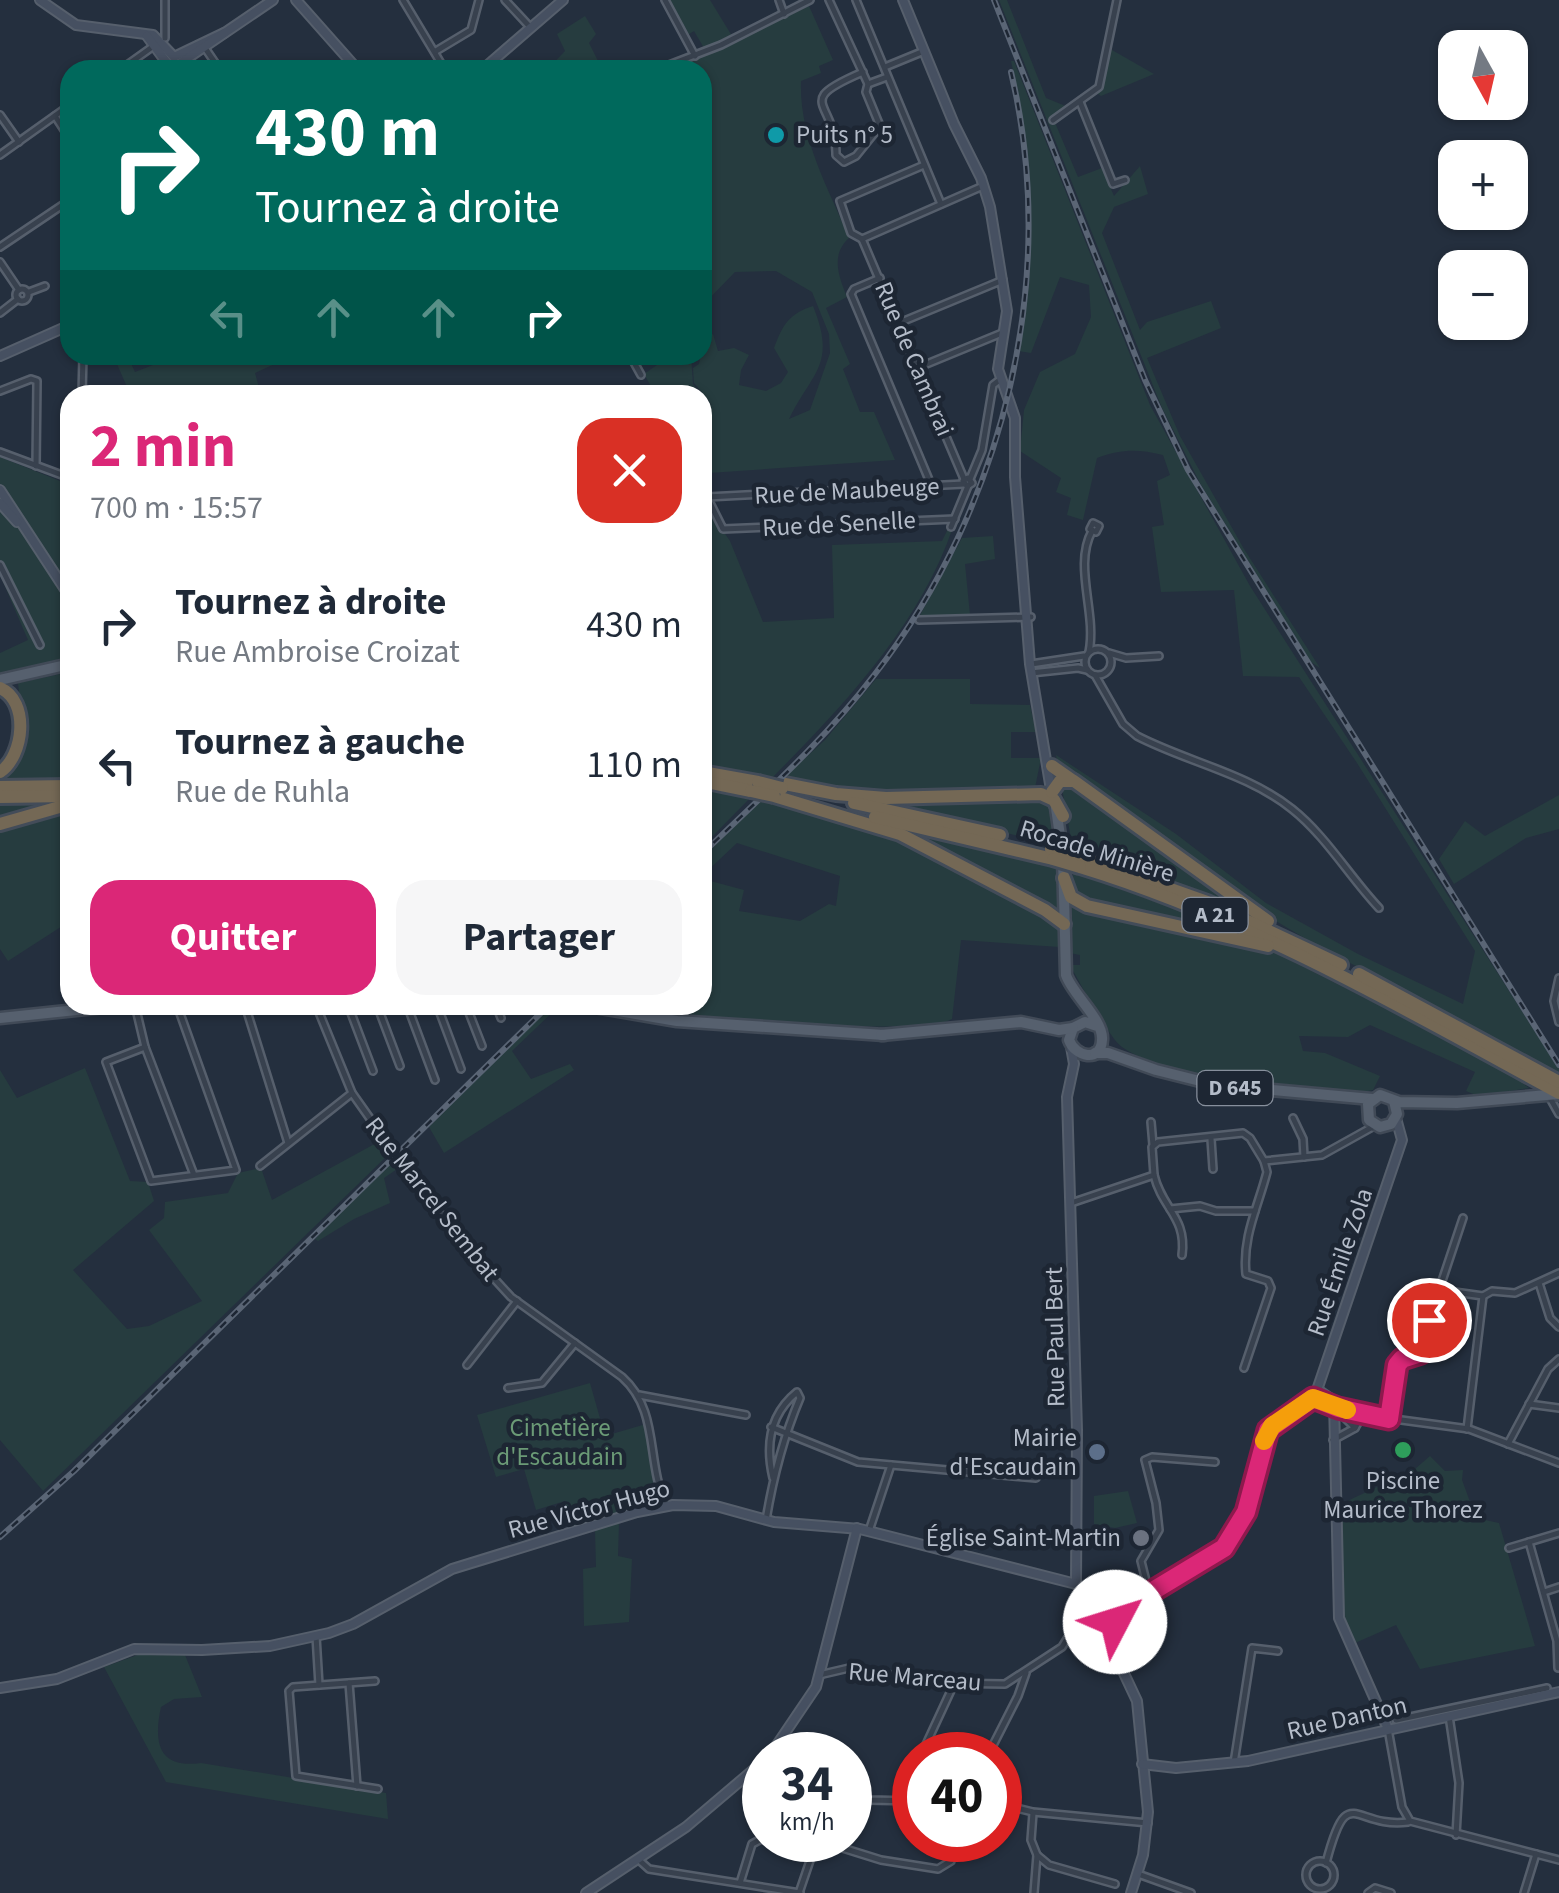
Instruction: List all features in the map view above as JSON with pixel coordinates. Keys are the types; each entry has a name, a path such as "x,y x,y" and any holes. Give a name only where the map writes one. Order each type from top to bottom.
{"highway":[{"path":"0,684 16,702 18,728 14,758 0,772"},
{"name":"Rocade Minière","path":"712,773 1052,854 1207,902 1320,954 1527,1070 1556,1094"},
{"path":"780,789 886,798 1033,794 1063,780 1074,781 1238,902 1318,948 1320,954"},
{"name":"Rocade Minière","path":"712,782 757,784"},
{"path":"1052,784 1063,816"},
{"path":"0,787 60,786"},
{"path":"780,789 900,834 1045,910 1087,906 1252,941 1344,976"},
{"path":"0,797 60,796"},
{"path":"0,824 60,807"},
{"name":"Rocade Minière","path":"1080,862 1218,916 1527,1070 1559,1082"},
{"path":"1064,878 1067,910"}],"main road":[{"path":"0,684 60,669"},
{"path":"1052,784 1064,878"},
{"path":"1004,1024 1048,1032 1080,1054 1092,1054 1100,1047 1100,1031 1067,980 1063,816"},
{"path":"1070,1046 1083,1014 1082,1000"},
{"path":"0,1018 60,1011"},
{"path":"642,1015 784,1030 884,1034 1028,1023 1060,1030 1086,1022 1100,1031"},
{"name":"D 645","path":"1100,1031 1133,1062"},
{"name":"D 645","path":"1092,1054 1108,1053 1209,1084 1372,1098"},
{"path":"1428,1102 1408,1107 1380,1126 1367,1114 1372,1098 1385,1096 1394,1101 1476,1102 1556,1094"},
{"name":"D 645","path":"1340,1096 1367,1114"},
{"path":"1394,1101 1397,1116"}],"street":[{"path":"40,0 76,26 153,35 160,41"},
{"path":"165,0 160,41 166,60"},
{"path":"180,60 273,0"},
{"path":"296,0 349,60"},
{"path":"403,0 439,60"},
{"path":"434,52 470,30 479,0"},
{"path":"505,0 531,28"},
{"path":"494,60 563,0"},
{"path":"665,0 695,56"},
{"path":"779,0 784,14"},
{"path":"684,60 810,0"},
{"path":"829,0 868,84 866,92 880,128 854,157 842,161 836,155 836,137 822,106 822,96 829,87 862,72"},
{"path":"856,0 941,204"},
{"path":"902,0 984,185 1000,262 1007,311 998,362 1014,414 1019,522 1033,669 1052,784"},
{"path":"1052,120 1100,84 1117,0"},
{"path":"134,60 160,41"},
{"path":"203,45 213,60"},
{"path":"884,68 924,51"},
{"path":"868,84 887,76"},
{"path":"1080,102 1113,184 1125,180"},
{"path":"0,155 60,113"},
{"path":"0,115 19,142"},
{"path":"55,116 60,124"},
{"name":"Rue de Cambrai","path":"924,165 840,201 851,233 862,239 880,278 967,482"},
{"path":"862,239 984,185"},
{"path":"0,247 60,207"},
{"path":"0,262 19,290 28,293 45,286"},
{"path":"880,278 851,294 932,487"},
{"path":"898,324 1003,280"},
{"path":"18,299 19,290"},
{"path":"0,313 18,299 26,300 28,293"},
{"path":"0,356 60,330"},
{"path":"917,368 1005,331"},
{"path":"635,365 641,376"},
{"path":"0,391 32,379 37,381 36,466"},
{"name":"Rue de Senelle","path":"951,527 982,450 993,385 1001,379"},
{"path":"0,452 60,474"},
{"name":"Rue de Maubeuge","path":"712,497 967,482"},
{"path":"0,487 60,582"},
{"path":"0,503 46,560"},
{"name":"Rue de Maubeuge","path":"712,507 723,529"},
{"name":"Rue de Senelle","path":"723,529 955,519"},
{"path":"1087,670 1091,624 1086,560 1092,531"},
{"path":"0,565 4,584 40,645"},
{"path":"919,620 1029,617"},
{"path":"1091,624 1110,658 1111,698"},
{"path":"1033,669 1104,651 1131,658 1159,656"},
{"path":"1095,674 1131,658"},
{"path":"1033,669 1078,668 1095,674 1120,719 1137,736 1263,790 1296,812 1379,908"},
{"path":"1559,978 1554,997 1559,1022"},
{"path":"137,1015 194,1175"},
{"path":"145,1046 106,1062 151,1181 236,1170 182,1015"},
{"path":"248,1015 288,1143"},
{"name":"Rue Marcel Sembat","path":"320,1015 352,1093 472,1254 517,1301 625,1379 639,1395"},
{"path":"352,1015 373,1071"},
{"path":"382,1015 400,1066"},
{"path":"411,1015 435,1080"},
{"path":"441,1015 461,1070"},
{"path":"470,1015 482,1046"},
{"name":"Rue Paul Bert","path":"1070,1046 1074,1064 1068,1090 1077,1430 1076,1584"},
{"path":"1068,1090 1092,1054"},
{"path":"260,1166 352,1093"},
{"path":"1556,1094 1559,1114"},
{"path":"1355,1138 1367,1114"},
{"name":"Rue Émile Zola","path":"1316,1394 1402,1136 1397,1116"},
{"path":"1293,1118 1303,1139 1304,1157"},
{"path":"1152,1122 1154,1174 1159,1192 1182,1228 1182,1255"},
{"path":"1264,1162 1325,1154 1380,1126 1395,1133 1399,1146"},
{"path":"1152,1145 1245,1134 1268,1168 1245,1247 1246,1274 1268,1281 1271,1286 1244,1368"},
{"path":"1211,1139 1213,1169"},
{"path":"1071,1203 1154,1174"},
{"path":"1170,1209 1200,1206 1255,1211"},
{"path":"1389,1419 1397,1365 1402,1359 1421,1353 1463,1218"},
{"path":"1440,1290 1482,1296 1492,1291 1518,1292 1559,1274"},
{"path":"1538,1283 1550,1318 1559,1327"},
{"path":"1467,1428 1482,1296"},
{"path":"467,1365 517,1301"},
{"path":"508,1388 542,1383 575,1343"},
{"path":"1508,1444 1548,1368 1559,1359"},
{"path":"766,1520 785,1433 800,1398 797,1392 775,1416 770,1428 773,1478"},
{"path":"1113,1615 1215,1556 1227,1545 1246,1512 1268,1430 1316,1394 1363,1414 1467,1428 1559,1463"},
{"path":"639,1395 746,1415"},
{"path":"639,1395 649,1419 657,1486 667,1506"},
{"path":"1334,1404 1355,1428"},
{"path":"1334,1404 1339,1620 1388,1729 1402,1808 1410,1822"},
{"path":"1530,1404 1559,1408"},
{"path":"1334,1440 1355,1428 1363,1414"},
{"path":"1499,1440 1516,1425"},
{"path":"770,1428 858,1462 1036,1478"},
{"path":"1149,1594 1142,1561 1158,1538 1158,1520 1145,1460 1152,1457 1214,1462"},
{"path":"869,1531 890,1465"},
{"name":"Rue Victor Hugo","path":"0,1688 56,1680 130,1650 270,1646 316,1636 354,1624 447,1571 667,1506 716,1506 766,1520 857,1528 1076,1584"},
{"path":"787,1732 813,1693 857,1528"},
{"path":"1509,1548 1559,1533"},
{"path":"1529,1542 1558,1641 1558,1668"},
{"path":"1076,1584 1085,1596 1113,1615"},
{"path":"1544,1592 1559,1588"},
{"name":"Rue Marceau","path":"819,1675 849,1668 954,1684 1003,1684 1062,1647 1080,1618 1085,1596"},
{"path":"1113,1615 1113,1651 1133,1688 1148,1822 1138,1874 1130,1893"},
{"path":"316,1636 319,1685"},
{"path":"1234,1762 1252,1648 1278,1650"},
{"path":"1000,1732 1026,1673"},
{"path":"375,1682 293,1688 289,1692 295,1775 378,1790"},
{"path":"350,1683 357,1786"},
{"path":"932,1732 954,1684"},
{"path":"1396,1720 1547,1688"},
{"name":"Rue Danton","path":"1142,1764 1179,1768 1234,1762 1559,1692"},
{"path":"1449,1716 1459,1783 1456,1835"},
{"path":"586,1893 689,1824 742,1779"},
{"path":"1022,1809 1148,1822"},
{"path":"1033,1812 1031,1840 1037,1855 1048,1865 1115,1884"},
{"path":"1326,1863 1315,1860 1308,1867 1315,1891 1326,1890 1333,1883 1326,1863 1335,1826 1356,1813 1410,1822 1559,1860"},
{"path":"1524,1893 1536,1854"},
{"path":"1034,1893 1037,1855"},
{"path":"642,1856 659,1870 800,1893 810,1862"},
{"path":"740,1883 746,1862"},
{"path":"893,1862 936,1869 949,1862"},
{"path":"1138,1874 1191,1893"},
{"path":"1368,1893 1375,1888 1391,1893"}],"green space":[{"path":"670,0 710,0 732,36 704,48 694,31 686,36"},
{"path":"999,0 1007,0 1046,98 1068,107 1053,118 1078,177 1102,168 1114,196 1140,166 1148,194 1114,207 1102,233 1140,330 1147,322 1211,301 1221,328 1147,358 1180,436 1244,549 1320,668 1311,662 1201,485 1162,408"},
{"path":"809,6 833,60 819,66 821,73 801,81 805,122 816,162 849,238 838,259 847,297 826,308 850,364 843,369 860,412 874,412 895,460 712,473 712,385 696,385 693,368 712,365 712,334 718,351 734,348 749,355 739,385 766,391 781,383 788,372 774,348 781,332 792,316 813,306 823,342 822,355 789,419 810,410 830,353 829,334 812,292 776,271 735,272 712,296 712,60 693,60"},
{"path":"585,16 596,34 589,43 598,60 556,60 565,51 557,34"},
{"path":"1105,48 1154,74 1101,96 1093,90"},
{"path":"1011,61 1150,405 1250,586 1559,1069 1559,1075 1244,902 1240,909 1073,850 1056,755 1176,834 1266,903 1358,954 1463,1004 1475,951 1299,677 1243,676 1234,590 1161,592 1152,527 1164,525 1157,481 1170,475 1163,455 1130,451 1097,458 1083,520 1067,515 1071,498 1056,492 1061,478 1020,451 1024,410 1040,372 1075,354 1091,317 1089,285 1060,277 1031,353 1018,351 1028,279 1030,206 1024,133"},
{"path":"117,365 132,365 135,372 153,365 272,365 255,373 258,385 126,385"},
{"path":"657,365 692,365 694,385 650,385 644,374"},
{"path":"0,457 60,481 60,662 0,677 0,653 28,640 0,575"},
{"path":"712,515 730,541 763,622 834,618 832,545 942,541 950,525 953,527 921,597 877,662 772,778 712,766"},
{"path":"993,536 995,559 965,564 970,615 919,617 962,538"},
{"path":"60,674 60,782 0,782 0,777 16,763 21,710 18,683"},
{"path":"876,679 970,679 970,704 1030,705 1036,732 1011,732 1011,758 1041,758 1035,788 1051,804 1058,845 888,806 857,793 781,780 825,740"},
{"path":"712,790 750,798 712,837"},
{"path":"1559,795 1559,829 1526,838 1454,884 1439,859 1465,821 1485,836"},
{"path":"760,799 899,827 1058,869 1059,947 961,940 952,1019 938,1025 771,1024 679,1015 712,1015 712,881 744,890 739,911 800,921 829,904 836,906 840,876 737,843 712,867 712,849"},
{"path":"0,803 60,805 60,927 8,961 0,949"},
{"path":"1073,872 1225,927 1503,1068 1529,1088 1478,1096 1466,1091 1475,1072 1370,1025 1348,1037 1299,1036 1303,1051 1325,1053 1380,1076 1373,1090 1358,1093 1203,1076 1144,1059 1117,1042 1072,969 1072,965 1080,965 1080,955 1070,953"},
{"path":"542,1015 550,1015 512,1051 531,1079 570,1064 574,1070 444,1153 429,1127"},
{"path":"85,1068 130,1181 148,1182 154,1201 73,1270 127,1329 149,1326 202,1301 149,1230 164,1218 165,1202 228,1193 238,1173 261,1168 272,1200 380,1141 390,1153 43,1491 0,1440 0,1070 17,1098"},
{"path":"393,1160 400,1167 384,1178 390,1203 318,1241 315,1239"},
{"name":"Cimetière d'Escaudain","path":"590,1383 605,1436 646,1424 657,1498 654,1503 573,1526 565,1501 536,1510 524,1469 496,1477 477,1415"},
{"path":"1430,1456 1445,1471 1463,1470 1462,1480 1476,1518 1499,1523 1535,1646 1420,1669 1396,1625 1355,1643 1343,1619 1341,1504 1415,1469"},
{"path":"1128,1491 1137,1523 1115,1528 1094,1524 1094,1496"},
{"path":"619,1523 618,1556 632,1559 629,1622 584,1626 583,1569 596,1567 595,1530"},
{"path":"146,1652 185,1655 202,1697 174,1699 161,1707 159,1742 168,1757 187,1764 201,1763 386,1793 388,1819 166,1782 104,1667"}],"railway":[{"path":"994,0 1145,380 1188,470 1559,1065"},
{"path":"712,844 814,745 875,674 920,609 958,538 988,464 1010,388 1024,309 1029,229 1025,150 1011,72"},
{"path":"0,1537 74,1471 539,1015"}],"slow traffic":[{"path":"1264,1441 1272,1426 1313,1398 1347,1410"}],"place":[{"name":"Puits n° 5","path":"776,135"},
{"name":"Piscine Maurice Thorez","path":"1403,1450"},
{"name":"Mairie d'Escaudain","path":"1097,1452"},
{"name":"Église Saint-Martin","path":"1141,1538"}],"route":[{"path":"1115,1622 1113,1615 1215,1556 1230,1542 1255,1486 1266,1436 1278,1421 1313,1398 1389,1419 1397,1365 1402,1359 1421,1353 1429,1320"}]}
